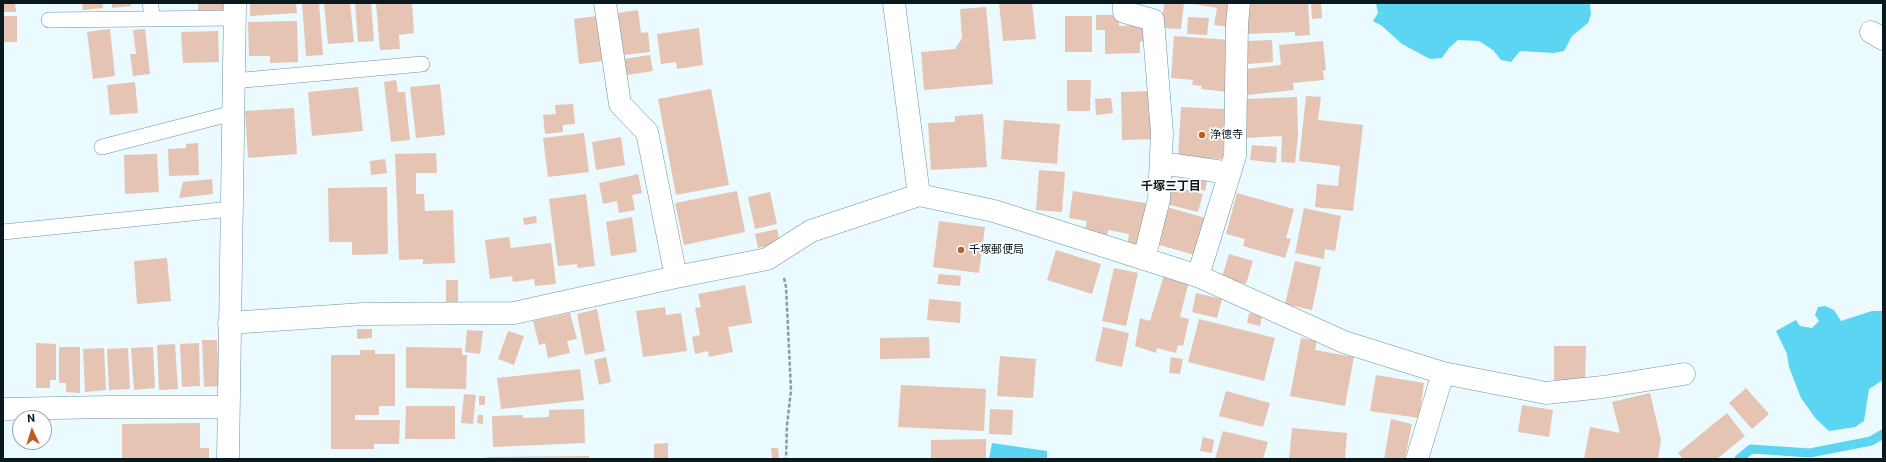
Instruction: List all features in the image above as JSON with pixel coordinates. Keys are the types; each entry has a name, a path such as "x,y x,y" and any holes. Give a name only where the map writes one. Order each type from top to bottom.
{"street":[{"path":"605,3 620,104 647,132 676,277"},
{"path":"894,3 919,195"},
{"path":"1124,3 1124,12 1153,20 1162,132 1159,199 1144,259"},
{"path":"1198,276 1235,156 1236,25 1239,3"},
{"path":"228,459 232,113 235,10"},
{"path":"1161,163 1230,173"},
{"path":"229,323 363,314 514,313 676,277 767,259 811,230 919,195 994,211 1198,276 1344,342 1442,373 1546,393 1603,387 1684,374"},
{"path":"1417,459 1442,373"},
{"path":"3,409 110,406 228,407"}],"lane":[{"path":"150,3 153,19"},
{"path":"49,20 153,19 235,10"},
{"path":"233,81 422,64"},
{"path":"102,147 232,113"},
{"path":"3,232 231,209"}],"path":[{"path":"776,253 787,295 791,390 787,425 786,459"}],"water":[{"path":"1376,3 1590,3 1591,14 1588,23 1572,36 1564,51 1554,53 1520,51 1511,62 1501,60 1493,50 1479,41 1458,40 1449,48 1442,58 1430,59 1402,44 1382,26 1373,21 1378,13"},
{"path":"1825,306 1834,310 1841,321 1872,311 1883,311 1883,380 1869,389 1864,421 1855,427 1829,431 1816,419 1801,398 1789,367 1787,354 1776,331 1796,320 1800,326 1812,328 1819,321 1815,315 1818,307"},
{"path":"992,443 1047,451 1047,459 989,459"}],"building":[{"path":"3,3 15,3 16,12 3,12"},
{"path":"82,3 102,3 103,8 83,10"},
{"path":"112,3 131,3 131,6 112,8"},
{"path":"198,3 223,3 223,11 198,11"},
{"path":"250,3 296,3 297,13 250,16"},
{"path":"302,3 319,3 323,55 306,56"},
{"path":"324,3 350,3 354,42 328,44"},
{"path":"355,3 371,3 374,41 358,42"},
{"path":"376,3 412,3 414,33 399,35 400,49 380,50"},
{"path":"999,3 1032,3 1036,39 1003,41"},
{"path":"1164,3 1184,3 1181,29 1162,28"},
{"path":"1188,3 1234,3 1230,27 1214,25 1217,8"},
{"path":"1245,3 1308,3 1310,35 1295,36 1295,32 1247,34"},
{"path":"1311,3 1321,3 1322,18 1312,19"},
{"path":"986,7 993,84 924,90 921,52 955,49 962,38 960,9"},
{"path":"638,10 641,33 648,32 650,52 624,55 618,13"},
{"path":"1096,15 1118,15 1119,26 1143,25 1144,41 1140,42 1140,53 1105,54 1105,30 1096,30"},
{"path":"3,16 17,16 17,42 3,42"},
{"path":"597,16 603,61 579,64 574,19"},
{"path":"1065,16 1092,16 1092,52 1065,52"},
{"path":"1188,17 1209,18 1207,35 1187,34"},
{"path":"297,21 298,62 270,63 270,56 249,56 248,22"},
{"path":"699,28 703,65 677,69 676,62 661,64 657,34"},
{"path":"110,29 115,76 93,79 87,32"},
{"path":"145,29 150,74 133,76 130,54 136,54 133,30"},
{"path":"218,31 219,62 183,63 181,32"},
{"path":"1174,36 1230,40 1227,92 1201,89 1202,86 1192,85 1193,80 1171,78"},
{"path":"1272,40 1273,62 1248,64 1247,41"},
{"path":"1323,41 1326,70 1323,71 1324,80 1293,83 1294,90 1248,95 1246,69 1281,65 1279,45"},
{"path":"650,55 653,71 627,75 624,59"},
{"path":"396,80 398,92 405,92 410,140 391,142 384,82"},
{"path":"1067,80 1091,80 1090,111 1067,111"},
{"path":"135,82 138,113 110,115 107,85"},
{"path":"440,84 445,135 416,138 410,87"},
{"path":"358,87 363,131 312,136 308,92"},
{"path":"711,89 729,185 676,195 658,99"},
{"path":"1155,91 1156,139 1122,140 1121,92"},
{"path":"1306,96 1321,97 1318,120 1363,125 1353,211 1315,207 1317,184 1338,186 1340,166 1299,161"},
{"path":"1297,97 1298,136 1295,163 1281,162 1282,136 1245,138 1244,99"},
{"path":"1111,98 1113,113 1096,115 1095,99"},
{"path":"573,104 575,124 563,125 563,132 545,134 543,115 556,114 555,105"},
{"path":"1181,107 1225,109 1223,159 1178,157"},
{"path":"294,108 297,154 248,158 245,111"},
{"path":"983,114 987,167 931,170 928,123 955,122 955,116"},
{"path":"1004,120 1060,124 1057,164 1001,159"},
{"path":"584,133 589,172 548,177 543,138"},
{"path":"621,137 625,165 596,170 592,142"},
{"path":"198,143 199,175 169,176 168,149 186,148 186,144"},
{"path":"1252,145 1277,147 1276,163 1250,160"},
{"path":"436,153 437,173 416,173 416,194 424,194 425,211 453,210 455,263 423,264 423,259 399,260 395,154"},
{"path":"157,154 159,192 125,194 124,155"},
{"path":"385,159 387,173 371,175 370,161"},
{"path":"1039,170 1065,172 1062,212 1036,210"},
{"path":"638,174 642,193 632,195 635,210 619,213 617,201 603,204 599,183"},
{"path":"1192,178 1207,181 1205,191 1190,187"},
{"path":"212,179 213,194 179,198 183,182"},
{"path":"1171,185 1203,194 1198,212 1166,204"},
{"path":"387,187 388,254 352,255 352,242 329,242 328,188"},
{"path":"737,191 745,232 684,245 675,203"},
{"path":"1073,191 1151,204 1143,250 1127,247 1129,234 1108,230 1106,242 1085,230 1087,221 1069,218"},
{"path":"770,192 777,224 755,229 748,197"},
{"path":"1237,193 1294,209 1286,238 1291,239 1285,258 1243,246 1245,239 1226,234"},
{"path":"586,194 595,266 578,268 577,264 558,266 549,199"},
{"path":"1167,207 1209,219 1198,256 1156,244"},
{"path":"1304,208 1341,216 1335,251 1325,249 1324,259 1295,253"},
{"path":"536,216 537,223 524,225 523,218"},
{"path":"632,217 637,252 611,256 606,222"},
{"path":"939,221 985,227 979,273 933,267"},
{"path":"777,229 780,243 758,248 755,234"},
{"path":"509,237 511,248 551,243 556,284 535,286 534,279 513,282 512,276 490,279 485,240"},
{"path":"1056,250 1101,264 1092,294 1047,280"},
{"path":"1229,254 1253,261 1246,284 1222,277"},
{"path":"167,258 171,301 137,304 134,261"},
{"path":"1295,261 1321,267 1312,310 1285,304"},
{"path":"1114,268 1138,273 1126,326 1102,321"},
{"path":"939,274 961,276 960,286 937,284"},
{"path":"1164,275 1189,281 1180,317 1189,319 1183,346 1178,345 1176,353 1157,348 1156,353 1135,346 1140,318 1150,321"},
{"path":"446,280 458,280 458,304 446,304"},
{"path":"745,285 752,323 728,327 733,352 709,357 708,351 695,354 692,337 700,335 695,308 701,307 698,294"},
{"path":"1196,293 1222,299 1217,318 1192,312"},
{"path":"929,299 961,302 960,323 927,320"},
{"path":"665,307 666,315 681,313 687,351 643,357 636,311"},
{"path":"597,309 605,351 585,355 577,314"},
{"path":"570,313 577,339 567,341 570,353 548,358 545,343 539,345 533,321"},
{"path":"1249,313 1262,316 1260,326 1247,323"},
{"path":"1199,319 1275,338 1264,381 1188,362"},
{"path":"1103,327 1129,333 1122,367 1095,361"},
{"path":"357,329 372,329 372,338 357,339"},
{"path":"467,330 483,331 480,354 465,352"},
{"path":"508,331 524,336 514,365 498,359"},
{"path":"929,337 930,358 880,359 880,338"},
{"path":"1301,338 1317,341 1315,350 1354,357 1345,406 1290,396"},
{"path":"202,340 217,340 219,386 204,387"},
{"path":"36,343 56,344 56,380 50,380 50,388 36,388"},
{"path":"199,343 200,386 182,387 180,344"},
{"path":"175,344 178,389 159,390 157,345"},
{"path":"1554,346 1586,346 1585,381 1554,380"},
{"path":"59,347 80,347 80,393 66,392 66,383 59,383"},
{"path":"153,347 155,388 134,390 131,348"},
{"path":"406,347 462,348 462,355 467,355 466,389 406,388"},
{"path":"104,348 106,390 85,392 83,349"},
{"path":"128,348 130,389 109,390 107,349"},
{"path":"360,350 375,350 375,354 395,354 395,406 379,406 379,415 355,415 355,420 400,420 399,444 374,444 374,449 331,449 331,355 360,355"},
{"path":"1000,356 1036,359 1033,398 997,396"},
{"path":"606,357 611,382 599,385 594,360"},
{"path":"1171,357 1183,359 1180,374 1169,373"},
{"path":"580,369 584,400 501,409 497,378"},
{"path":"1376,375 1424,383 1419,418 1370,411"},
{"path":"901,385 986,389 984,431 898,427"},
{"path":"1746,388 1769,414 1752,429 1729,403"},
{"path":"1226,391 1270,403 1263,427 1219,416"},
{"path":"1650,393 1661,440 1658,459 1584,459 1590,427 1620,433 1612,402"},
{"path":"464,394 476,395 473,424 461,423"},
{"path":"479,396 485,396 485,405 479,405"},
{"path":"1522,405 1553,410 1549,437 1518,432"},
{"path":"406,406 455,406 455,439 405,439"},
{"path":"584,409 585,443 493,447 492,416 523,415 523,418 549,417 549,410"},
{"path":"990,409 1013,410 1012,435 989,434"},
{"path":"1727,413 1745,436 1717,459 1683,459 1678,453"},
{"path":"478,415 483,415 483,424 477,423"},
{"path":"1391,419 1412,424 1405,459 1384,459"},
{"path":"200,423 200,448 209,448 209,459 122,459 122,424"},
{"path":"1292,428 1347,433 1345,459 1289,459"},
{"path":"1223,431 1268,442 1263,459 1215,459"},
{"path":"1203,437 1214,440 1212,453 1200,451"},
{"path":"986,439 986,459 931,459 931,440"},
{"path":"668,443 668,459 654,459 654,444"},
{"path":"771,448 778,448 779,458 772,458"},
{"path":"589,456 589,459 487,459 487,457"}],"waterway":[{"path":"1739,459 1751,449 1810,453 1871,441 1883,434"}],"place":[{"name":"浄徳寺","path":"1202,135"},
{"name":"千塚郵便局","path":"961,250"}],"district":[{"name":"千塚三丁目","path":"1171,187"}]}
